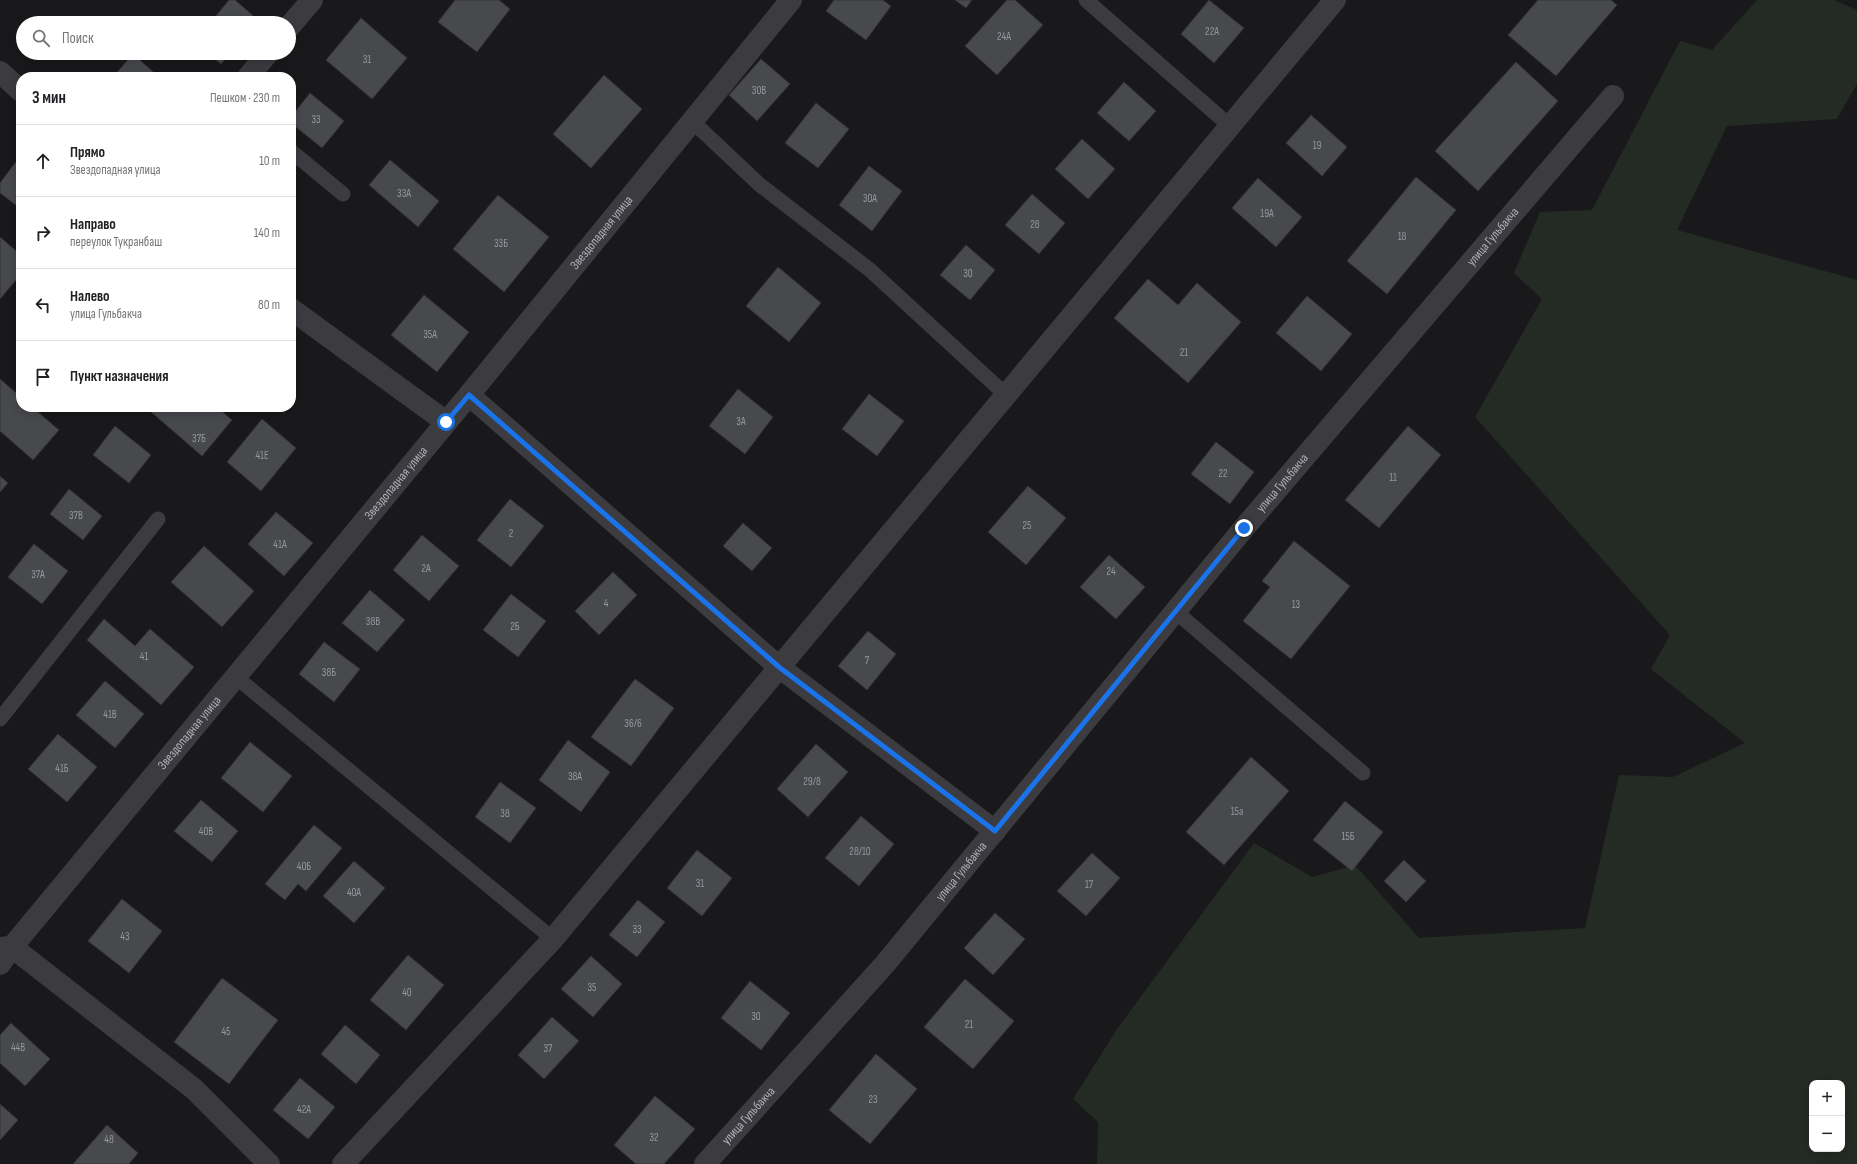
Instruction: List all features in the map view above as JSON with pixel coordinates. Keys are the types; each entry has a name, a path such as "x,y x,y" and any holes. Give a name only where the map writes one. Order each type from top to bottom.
{"street":[{"path":"296,19 312,0"},
{"name":"Звездопадная улица","path":"4,953 236,677 469,395 791,0"},
{"path":"342,1164 553,939 1335,0"},
{"path":"252,72 262,60"},
{"path":"0,72 16,86"},
{"name":"улица Гульбакча","path":"705,1164 885,964 1249,522 1613,96"},
{"path":"296,313 446,422"},
{"path":"469,395 779,667 995,831"},
{"path":"4,953 194,1089 269,1164"}],"lane":[{"path":"1086,0 1230,126"},
{"path":"692,121 760,185 870,270 1006,395"},
{"path":"296,155 343,194"},
{"path":"0,719 158,519"},
{"path":"1175,611 1363,773"},
{"path":"236,677 553,939"}],"shaded area":[{"path":"1757,0 1834,0 1857,10 1857,84 1837,119 1727,126 1677,230 1857,280 1857,1164 1097,1164 1098,1122 1073,1099 1117,1029 1254,843 1312,877 1355,865 1419,938 1585,928 1619,775 1673,777 1745,743 1651,669 1670,635 1475,417 1542,299 1514,273 1540,212 1592,210 1680,41 1712,50"}],"building":[{"path":"229,0 235,0 253,16 216,16"},
{"path":"455,0 499,0 510,9 477,52 438,22"},
{"path":"834,0 883,0 891,6 866,40 826,11"},
{"path":"955,0 972,0 966,8"},
{"path":"1007,0 1015,0 1043,25 997,75 965,46"},
{"path":"1209,0 1244,28 1214,63 1181,34"},
{"path":"1538,0 1611,0 1617,5 1556,76 1508,35"},
{"path":"361,18 407,58 372,99 326,60"},
{"path":"761,59 790,84 757,121 729,95"},
{"path":"128,60 140,60 153,72 117,72"},
{"path":"216,60 224,60 221,64"},
{"path":"1516,62 1558,101 1478,191 1435,151"},
{"path":"604,75 642,109 591,168 553,134"},
{"path":"1124,82 1156,111 1129,141 1097,113"},
{"path":"310,93 344,121 322,148 296,127 296,111"},
{"path":"816,103 849,129 818,168 785,143"},
{"path":"1311,115 1347,147 1322,176 1286,143"},
{"path":"1082,139 1115,169 1088,199 1055,169"},
{"path":"390,160 439,201 418,227 369,185"},
{"path":"16,162 16,205 0,193 0,183"},
{"path":"869,166 902,191 872,231 839,205"},
{"path":"1416,177 1456,210 1387,294 1347,261"},
{"path":"1258,178 1302,217 1276,247 1232,208"},
{"path":"1032,194 1065,223 1039,254 1005,225"},
{"path":"498,195 549,237 504,292 453,249"},
{"path":"0,237 16,251 16,280 0,299"},
{"path":"966,245 995,270 970,300 940,275"},
{"path":"778,267 821,303 789,342 746,306"},
{"path":"1148,279 1178,305 1197,283 1241,322 1188,383 1114,318"},
{"path":"424,295 469,332 437,372 391,335"},
{"path":"1307,296 1352,334 1321,371 1276,333"},
{"path":"0,379 16,393 16,412 38,412 59,430 33,460 0,431"},
{"path":"738,389 773,417 745,454 709,426"},
{"path":"869,394 904,421 877,456 842,429"},
{"path":"151,412 223,412 232,420 202,456"},
{"path":"262,419 296,448 261,491 227,462"},
{"path":"115,426 151,455 129,483 93,455"},
{"path":"1408,426 1441,455 1379,528 1345,500"},
{"path":"1216,442 1254,472 1230,504 1191,474"},
{"path":"0,476 8,483 0,492"},
{"path":"1028,486 1066,518 1026,565 988,532"},
{"path":"69,489 102,516 83,540 50,514"},
{"path":"510,499 544,526 511,567 477,540"},
{"path":"276,512 313,543 284,576 248,544"},
{"path":"743,523 772,548 752,571 723,546"},
{"path":"422,535 459,566 429,601 393,570"},
{"path":"1294,541 1350,586 1291,659 1243,621 1270,587 1262,581"},
{"path":"34,544 68,571 42,604 8,577"},
{"path":"204,546 254,591 222,627 171,582"},
{"path":"1109,555 1145,587 1116,619 1080,587"},
{"path":"613,572 637,595 599,635 575,611"},
{"path":"370,590 405,620 377,652 342,623"},
{"path":"511,594 546,621 518,657 483,630"},
{"path":"104,619 135,646 150,629 194,667 161,705 87,640"},
{"path":"868,631 896,654 867,690 838,666"},
{"path":"324,642 360,669 334,702 299,674"},
{"path":"635,679 674,708 631,766 591,737"},
{"path":"105,681 144,714 115,748 76,715"},
{"path":"58,734 97,767 67,802 28,769"},
{"path":"568,740 610,772 581,812 539,780"},
{"path":"250,742 292,776 263,812 221,778"},
{"path":"816,744 848,772 808,817 777,789"},
{"path":"1251,757 1289,791 1224,865 1186,832"},
{"path":"500,782 536,808 510,843 475,817"},
{"path":"201,800 238,831 212,862 174,831"},
{"path":"1345,801 1383,832 1352,871 1313,840"},
{"path":"861,816 894,844 859,886 825,858"},
{"path":"314,825 342,848 306,891 298,884 285,900 265,884"},
{"path":"697,850 732,878 702,916 667,888"},
{"path":"1092,853 1120,878 1086,916 1057,891"},
{"path":"1404,860 1426,881 1406,902 1384,881"},
{"path":"354,861 385,888 354,923 323,896"},
{"path":"122,899 162,931 129,973 88,941"},
{"path":"638,900 665,922 637,957 609,935"},
{"path":"995,913 1025,939 993,975 964,948"},
{"path":"408,955 444,985 406,1030 370,1000"},
{"path":"591,956 622,984 593,1017 561,989"},
{"path":"222,978 278,1020 229,1084 174,1042"},
{"path":"965,979 1014,1021 973,1069 924,1027"},
{"path":"750,981 790,1013 761,1050 721,1018"},
{"path":"552,1017 579,1041 544,1079 518,1055"},
{"path":"11,1023 50,1059 25,1086 0,1063 0,1035"},
{"path":"345,1025 380,1055 356,1084 321,1054"},
{"path":"876,1054 917,1089 870,1144 829,1110"},
{"path":"300,1078 335,1107 308,1139 273,1110"},
{"path":"655,1096 695,1129 664,1164 636,1164 614,1145"},
{"path":"0,1104 18,1120 0,1140"},
{"path":"107,1125 138,1153 129,1164 73,1164"}],"route":[{"path":"446,422 469,395 779,667 995,831 1244,528"}]}
